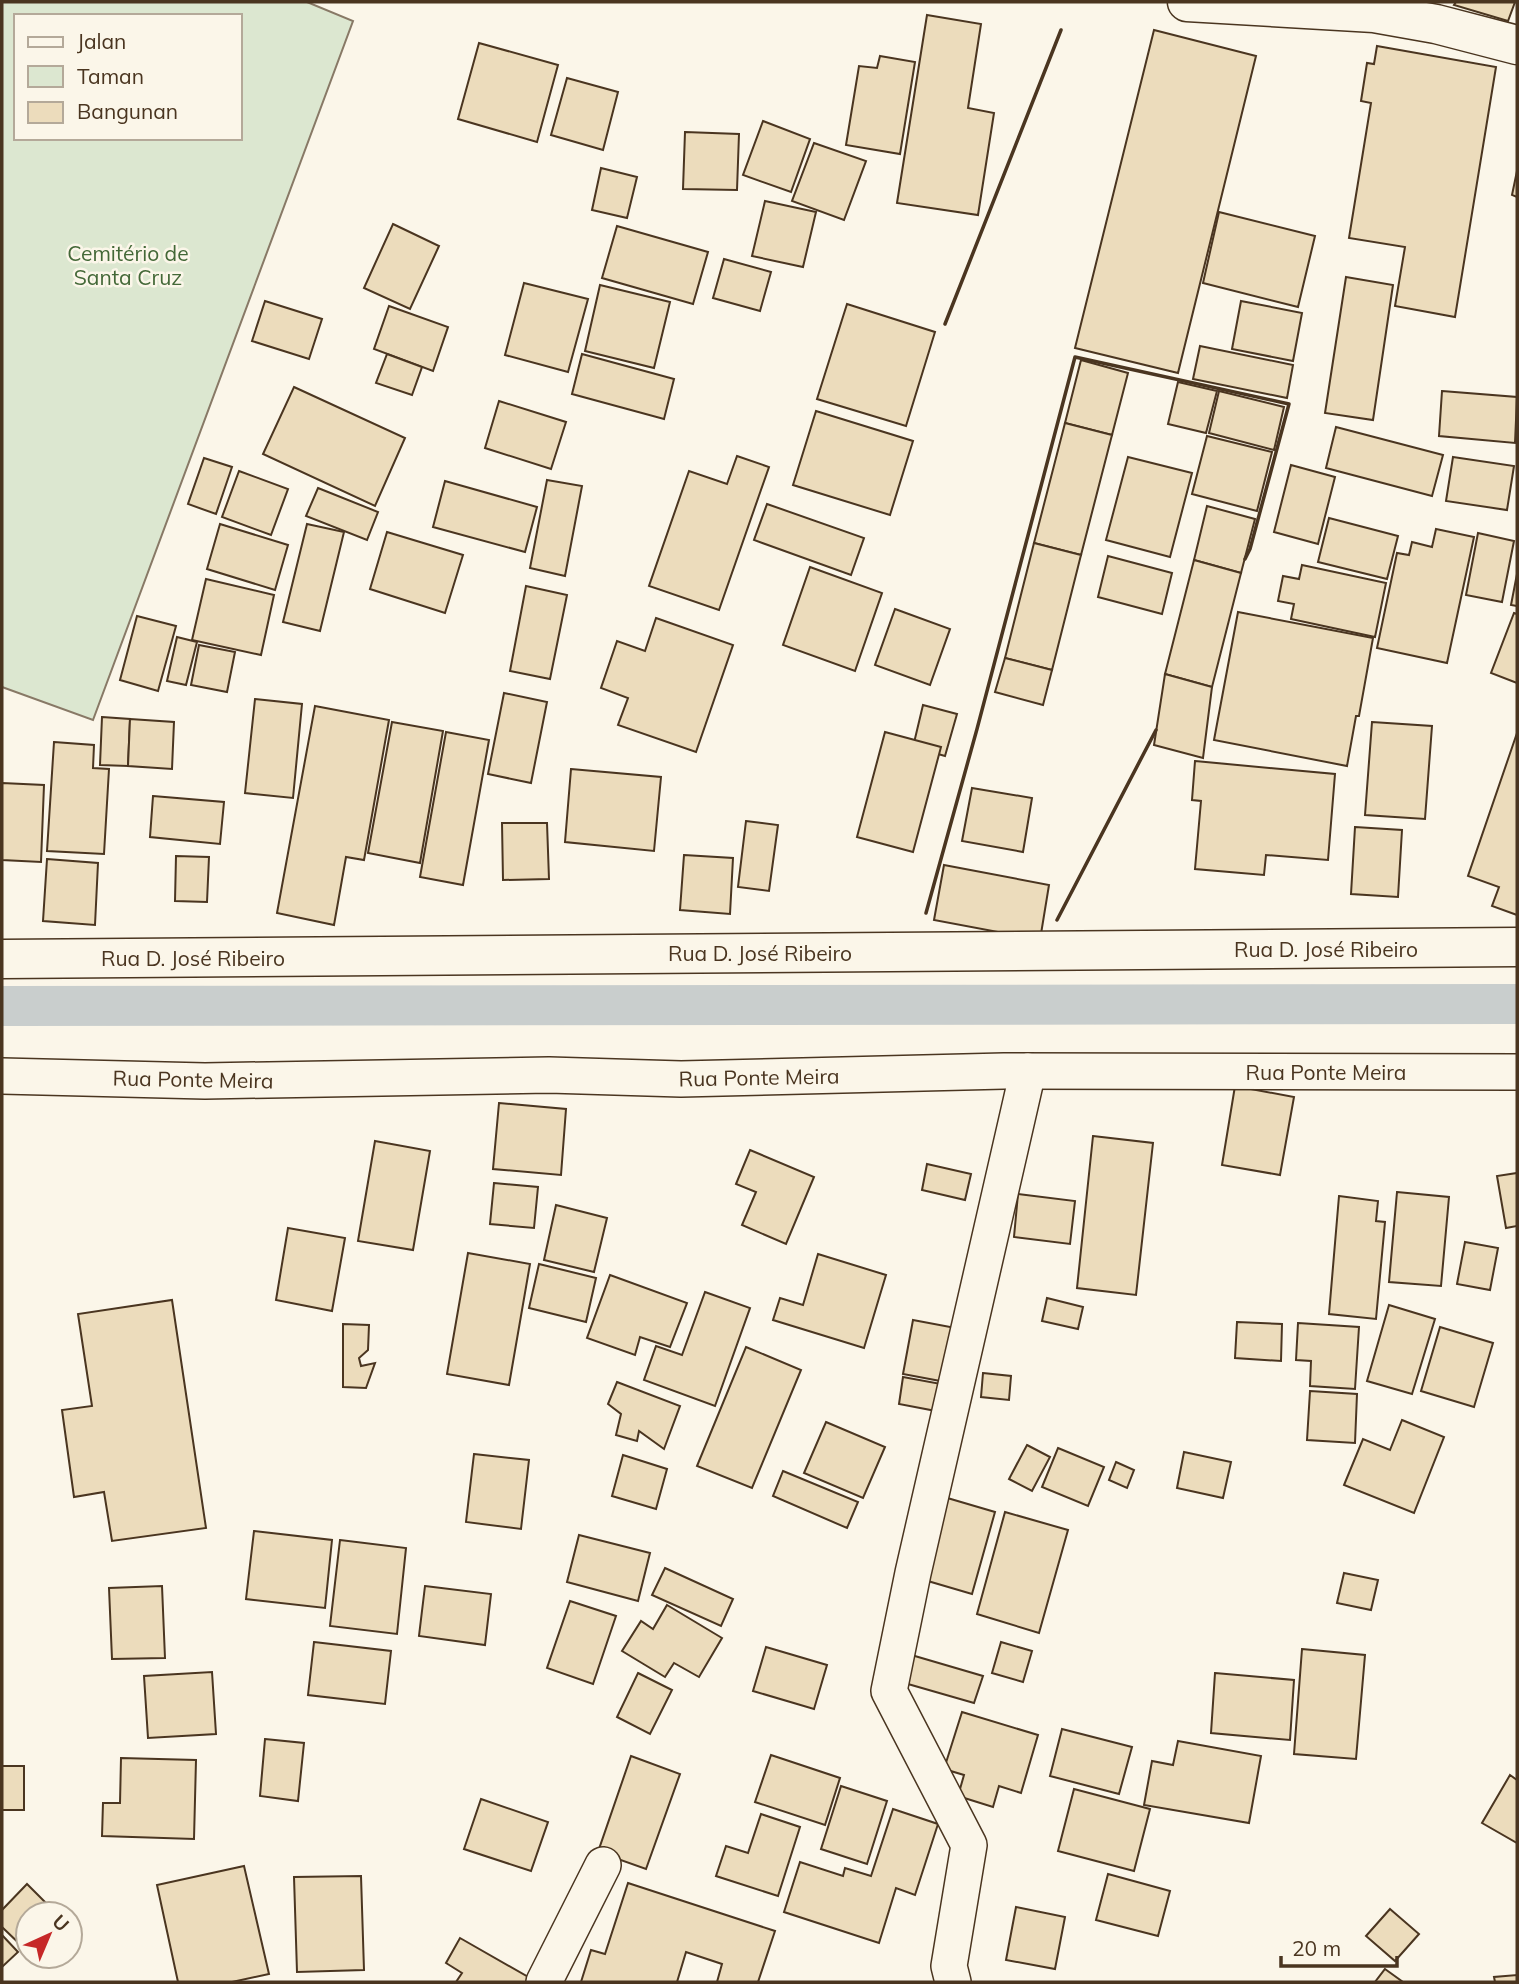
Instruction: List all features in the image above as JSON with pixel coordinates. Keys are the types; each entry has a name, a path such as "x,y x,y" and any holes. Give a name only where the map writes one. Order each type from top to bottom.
{"street":[{"path":"1187,2 1374,13 1436,24 1517,46"},
{"name":"Rua D. José Ribeiro","path":"2,959 1517,947"},
{"path":"953,1982 949,1966 969,1844 889,1692 916,1559 1028,1071"},
{"name":"Rua Ponte Meira","path":"2,1076 205,1081 549,1075 681,1079 1028,1071 1517,1072"},
{"path":"544,1982 603,1864"}],"green space":[{"name":"Cemitério de Santa Cruz","path":"2,2 307,2 353,21 93,720 2,687"}],"building":[{"path":"1456,2 1515,2 1508,21 1454,5"},
{"path":"927,15 981,24 968,108 994,113 978,215 897,203"},
{"path":"1154,30 1256,56 1178,373 1075,348"},
{"path":"479,43 558,65 537,142 458,119"},
{"path":"1377,46 1496,67 1455,317 1395,306 1405,247 1349,238 1371,103 1361,101 1367,63 1374,64"},
{"path":"880,56 915,62 900,154 846,145 859,66 877,68"},
{"path":"567,78 618,92 603,150 551,135"},
{"path":"763,121 810,139 791,192 743,175"},
{"path":"685,132 739,134 737,190 683,189"},
{"path":"814,143 866,161 844,220 792,201"},
{"path":"601,168 637,177 627,218 592,210"},
{"path":"1517,171 1517,197 1512,195"},
{"path":"765,201 816,212 803,267 752,256"},
{"path":"1219,212 1315,236 1298,307 1203,283"},
{"path":"393,224 439,246 410,309 364,288"},
{"path":"617,226 708,252 693,304 602,278"},
{"path":"724,259 771,272 760,311 713,298"},
{"path":"1346,277 1393,285 1373,420 1325,413"},
{"path":"524,283 588,299 568,372 505,355"},
{"path":"600,285 670,302 654,368 585,351"},
{"path":"265,301 322,319 309,359 252,341"},
{"path":"1241,301 1302,313 1293,361 1232,349"},
{"path":"847,304 935,332 906,426 817,399"},
{"path":"389,306 448,327 433,371 374,349"},
{"path":"1200,346 1293,365 1287,398 1193,379"},
{"path":"387,354 422,367 412,395 376,383"},
{"path":"582,354 674,379 664,419 572,394"},
{"path":"1081,360 1128,373 1112,435 1065,423"},
{"path":"1178,382 1217,391 1206,433 1168,424"},
{"path":"294,387 405,438 375,506 263,454"},
{"path":"1219,391 1284,407 1274,450 1209,433"},
{"path":"1442,391 1517,397 1515,443 1439,436"},
{"path":"499,401 566,422 551,469 485,448"},
{"path":"816,411 913,441 890,515 793,485"},
{"path":"1065,423 1112,435 1081,555 1034,543"},
{"path":"1336,427 1443,455 1432,496 1326,468"},
{"path":"1207,436 1272,452 1257,511 1192,494"},
{"path":"737,456 769,467 719,610 649,586 689,471 727,484"},
{"path":"1128,457 1192,473 1170,557 1106,540"},
{"path":"1453,457 1514,466 1507,510 1446,501"},
{"path":"204,458 232,467 216,514 188,504"},
{"path":"1291,465 1335,477 1318,544 1274,532"},
{"path":"239,471 288,489 271,535 222,517"},
{"path":"547,480 582,486 565,576 530,568"},
{"path":"445,481 537,507 525,552 433,527"},
{"path":"318,488 378,512 367,540 306,516"},
{"path":"767,504 864,538 851,575 754,540"},
{"path":"1207,506 1255,519 1241,573 1194,560"},
{"path":"1329,518 1398,536 1387,579 1318,562"},
{"path":"220,524 288,545 275,590 207,569"},
{"path":"307,524 344,532 320,631 283,622"},
{"path":"1436,529 1474,537 1447,663 1377,648 1397,553 1409,555 1412,542 1432,547"},
{"path":"387,532 463,555 445,613 370,589"},
{"path":"1478,533 1514,541 1502,602 1466,595"},
{"path":"1034,543 1081,555 1052,670 1005,658"},
{"path":"1108,556 1172,573 1162,614 1098,597"},
{"path":"1194,560 1241,573 1212,687 1165,674"},
{"path":"1302,565 1386,583 1375,637 1291,619 1294,604 1278,601 1283,576 1299,579"},
{"path":"810,567 882,593 855,671 783,645"},
{"path":"1517,574 1517,606 1511,605"},
{"path":"206,579 274,595 261,655 192,640"},
{"path":"526,586 567,595 550,679 510,671"},
{"path":"895,609 950,629 930,685 875,665"},
{"path":"1238,612 1373,638 1347,766 1214,740"},
{"path":"1514,613 1517,614 1517,683 1491,673"},
{"path":"137,616 176,626 158,691 120,680"},
{"path":"656,618 733,645 696,752 618,725 628,698 601,688 617,641 645,651"},
{"path":"177,637 197,642 186,685 167,681"},
{"path":"199,645 235,652 227,692 191,685"},
{"path":"1005,658 1052,670 1043,705 995,692"},
{"path":"1165,674 1212,687 1203,758 1154,745"},
{"path":"504,693 547,702 531,783 488,774"},
{"path":"255,699 302,704 293,798 245,793"},
{"path":"923,705 957,714 945,756 913,747"},
{"path":"315,706 389,720 364,860 346,857 334,925 277,913"},
{"path":"102,717 130,719 128,766 100,765"},
{"path":"130,719 174,722 172,769 128,766"},
{"path":"392,722 443,731 420,863 368,853"},
{"path":"1372,722 1432,726 1425,819 1365,815"},
{"path":"446,732 489,740 463,885 420,877"},
{"path":"885,732 941,747 913,852 857,837"},
{"path":"1517,733 1517,915 1492,906 1499,887 1468,876"},
{"path":"54,742 94,745 93,768 109,769 104,854 47,851"},
{"path":"1195,761 1335,774 1328,860 1266,855 1264,875 1195,869 1201,801 1192,800"},
{"path":"571,769 661,777 654,851 565,842"},
{"path":"2,783 44,785 41,862 2,860"},
{"path":"972,788 1032,798 1023,852 962,841"},
{"path":"153,796 224,802 220,844 150,837"},
{"path":"746,821 778,825 769,891 738,887"},
{"path":"502,823 547,823 549,879 503,880"},
{"path":"1355,827 1402,830 1398,897 1351,894"},
{"path":"684,855 733,858 730,914 680,910"},
{"path":"176,856 209,857 207,902 175,901"},
{"path":"47,859 98,863 95,925 43,921"},
{"path":"944,865 1049,885 1040,940 934,920"},
{"path":"1235,1086 1294,1097 1280,1175 1222,1165"},
{"path":"499,1103 566,1109 561,1175 493,1169"},
{"path":"1093,1136 1153,1143 1136,1295 1077,1288"},
{"path":"375,1141 430,1151 413,1250 358,1241"},
{"path":"750,1150 814,1177 786,1244 742,1225 756,1192 736,1184"},
{"path":"927,1164 971,1174 965,1200 922,1190"},
{"path":"1517,1173 1517,1226 1506,1228 1497,1176"},
{"path":"494,1183 538,1187 534,1228 490,1224"},
{"path":"1397,1192 1449,1197 1441,1286 1389,1282"},
{"path":"1018,1194 1075,1201 1070,1244 1014,1237"},
{"path":"1339,1196 1378,1201 1376,1221 1385,1222 1376,1319 1329,1314"},
{"path":"556,1205 607,1218 594,1272 544,1260"},
{"path":"288,1228 345,1238 332,1311 276,1300"},
{"path":"1465,1242 1498,1248 1490,1290 1457,1284"},
{"path":"468,1253 530,1264 509,1385 447,1374"},
{"path":"818,1254 886,1275 864,1348 773,1320 780,1298 803,1305"},
{"path":"539,1264 596,1278 586,1322 529,1308"},
{"path":"610,1275 687,1303 670,1347 640,1337 635,1355 587,1338"},
{"path":"705,1292 750,1308 715,1406 644,1380 656,1346 682,1355"},
{"path":"1047,1298 1083,1307 1078,1329 1042,1321"},
{"path":"172,1300 206,1528 112,1541 104,1492 74,1497 62,1410 92,1406 78,1314"},
{"path":"1389,1305 1435,1319 1412,1394 1367,1381"},
{"path":"913,1320 961,1329 951,1383 903,1374"},
{"path":"1237,1322 1282,1324 1281,1361 1235,1358"},
{"path":"1298,1323 1359,1327 1355,1389 1310,1386 1311,1361 1296,1360"},
{"path":"343,1324 369,1325 368,1350 359,1358 361,1366 375,1363 366,1388 343,1387"},
{"path":"1440,1327 1493,1343 1474,1407 1421,1391"},
{"path":"746,1347 801,1370 752,1488 697,1466"},
{"path":"983,1373 1011,1376 1009,1400 981,1397"},
{"path":"903,1377 941,1384 936,1411 899,1404"},
{"path":"617,1382 680,1406 664,1449 639,1431 637,1441 616,1435 621,1414 608,1404"},
{"path":"1310,1391 1357,1394 1355,1443 1307,1440"},
{"path":"1402,1420 1444,1437 1414,1513 1344,1485 1363,1439 1390,1450"},
{"path":"826,1422 885,1447 863,1498 804,1473"},
{"path":"1027,1445 1050,1457 1032,1491 1009,1479"},
{"path":"1058,1448 1104,1467 1088,1506 1042,1487"},
{"path":"1184,1452 1231,1462 1223,1498 1177,1488"},
{"path":"474,1454 529,1460 521,1529 466,1522"},
{"path":"623,1455 667,1469 656,1509 612,1496"},
{"path":"1116,1462 1134,1470 1127,1488 1109,1480"},
{"path":"783,1471 858,1502 847,1528 773,1496"},
{"path":"944,1497 995,1512 972,1594 921,1579"},
{"path":"1005,1512 1068,1530 1039,1633 977,1614"},
{"path":"254,1531 332,1540 325,1608 246,1599"},
{"path":"579,1535 650,1553 638,1601 567,1582"},
{"path":"340,1540 406,1548 397,1634 330,1626"},
{"path":"665,1568 733,1599 721,1626 652,1595"},
{"path":"1344,1573 1378,1580 1371,1610 1337,1603"},
{"path":"162,1586 165,1658 112,1659 109,1588"},
{"path":"425,1586 491,1594 485,1645 419,1636"},
{"path":"570,1601 616,1616 593,1684 547,1668"},
{"path":"667,1605 722,1638 699,1677 674,1663 665,1677 622,1651 641,1621 653,1629"},
{"path":"314,1642 391,1651 385,1704 308,1695"},
{"path":"1001,1642 1032,1651 1023,1682 992,1673"},
{"path":"766,1647 827,1665 814,1709 753,1691"},
{"path":"1302,1649 1365,1655 1356,1759 1294,1754"},
{"path":"908,1654 983,1676 974,1703 901,1682"},
{"path":"212,1672 216,1734 148,1738 144,1676"},
{"path":"638,1673 672,1690 650,1734 617,1717"},
{"path":"1215,1673 1294,1680 1290,1740 1211,1733"},
{"path":"962,1712 1038,1735 1021,1793 999,1786 993,1807 958,1796 964,1775 944,1769"},
{"path":"1062,1729 1132,1747 1119,1794 1050,1776"},
{"path":"265,1739 304,1743 298,1801 260,1796"},
{"path":"1178,1741 1261,1756 1249,1823 1144,1805 1152,1761 1173,1765"},
{"path":"771,1755 840,1778 825,1825 755,1802"},
{"path":"631,1756 680,1774 646,1869 598,1852"},
{"path":"121,1758 196,1760 194,1839 102,1836 103,1803 120,1803"},
{"path":"2,1766 24,1766 24,1810 2,1810"},
{"path":"1510,1775 1517,1780 1517,1843 1482,1823"},
{"path":"841,1786 887,1801 867,1864 821,1849"},
{"path":"1074,1789 1150,1809 1134,1871 1058,1851"},
{"path":"481,1799 548,1822 531,1871 464,1849"},
{"path":"893,1809 938,1824 915,1895 896,1888 879,1943 784,1912 800,1862 843,1876 845,1868 871,1876"},
{"path":"761,1814 800,1827 778,1896 716,1876 726,1846 748,1853"},
{"path":"244,1866 269,1974 232,1982 178,1982 157,1885"},
{"path":"1108,1874 1170,1891 1158,1936 1096,1920"},
{"path":"361,1876 364,1970 297,1972 294,1877"},
{"path":"628,1883 775,1931 758,1982 717,1982 722,1964 686,1952 677,1982 581,1982 591,1950 605,1954"},
{"path":"27,1884 43,1900 14,1900 14,1938 2,1927 2,1910"},
{"path":"1016,1907 1065,1917 1055,1969 1006,1960"},
{"path":"1390,1909 1419,1934 1395,1961 1366,1936"},
{"path":"2,1935 14,1948 14,1956 2,1967"},
{"path":"460,1938 537,1982 456,1982 462,1973 446,1963"},
{"path":"1385,1969 1403,1982 1375,1982"},
{"path":"1517,1975 1517,1982 1495,1982 1494,1977"}],"waterway":[{"path":"2,1006 1517,1004"}],"wall":[{"path":"945,324 1061,30"},
{"path":"926,913 1075,357 1289,404 1245,559"},
{"path":"1057,920 1156,730"}]}
